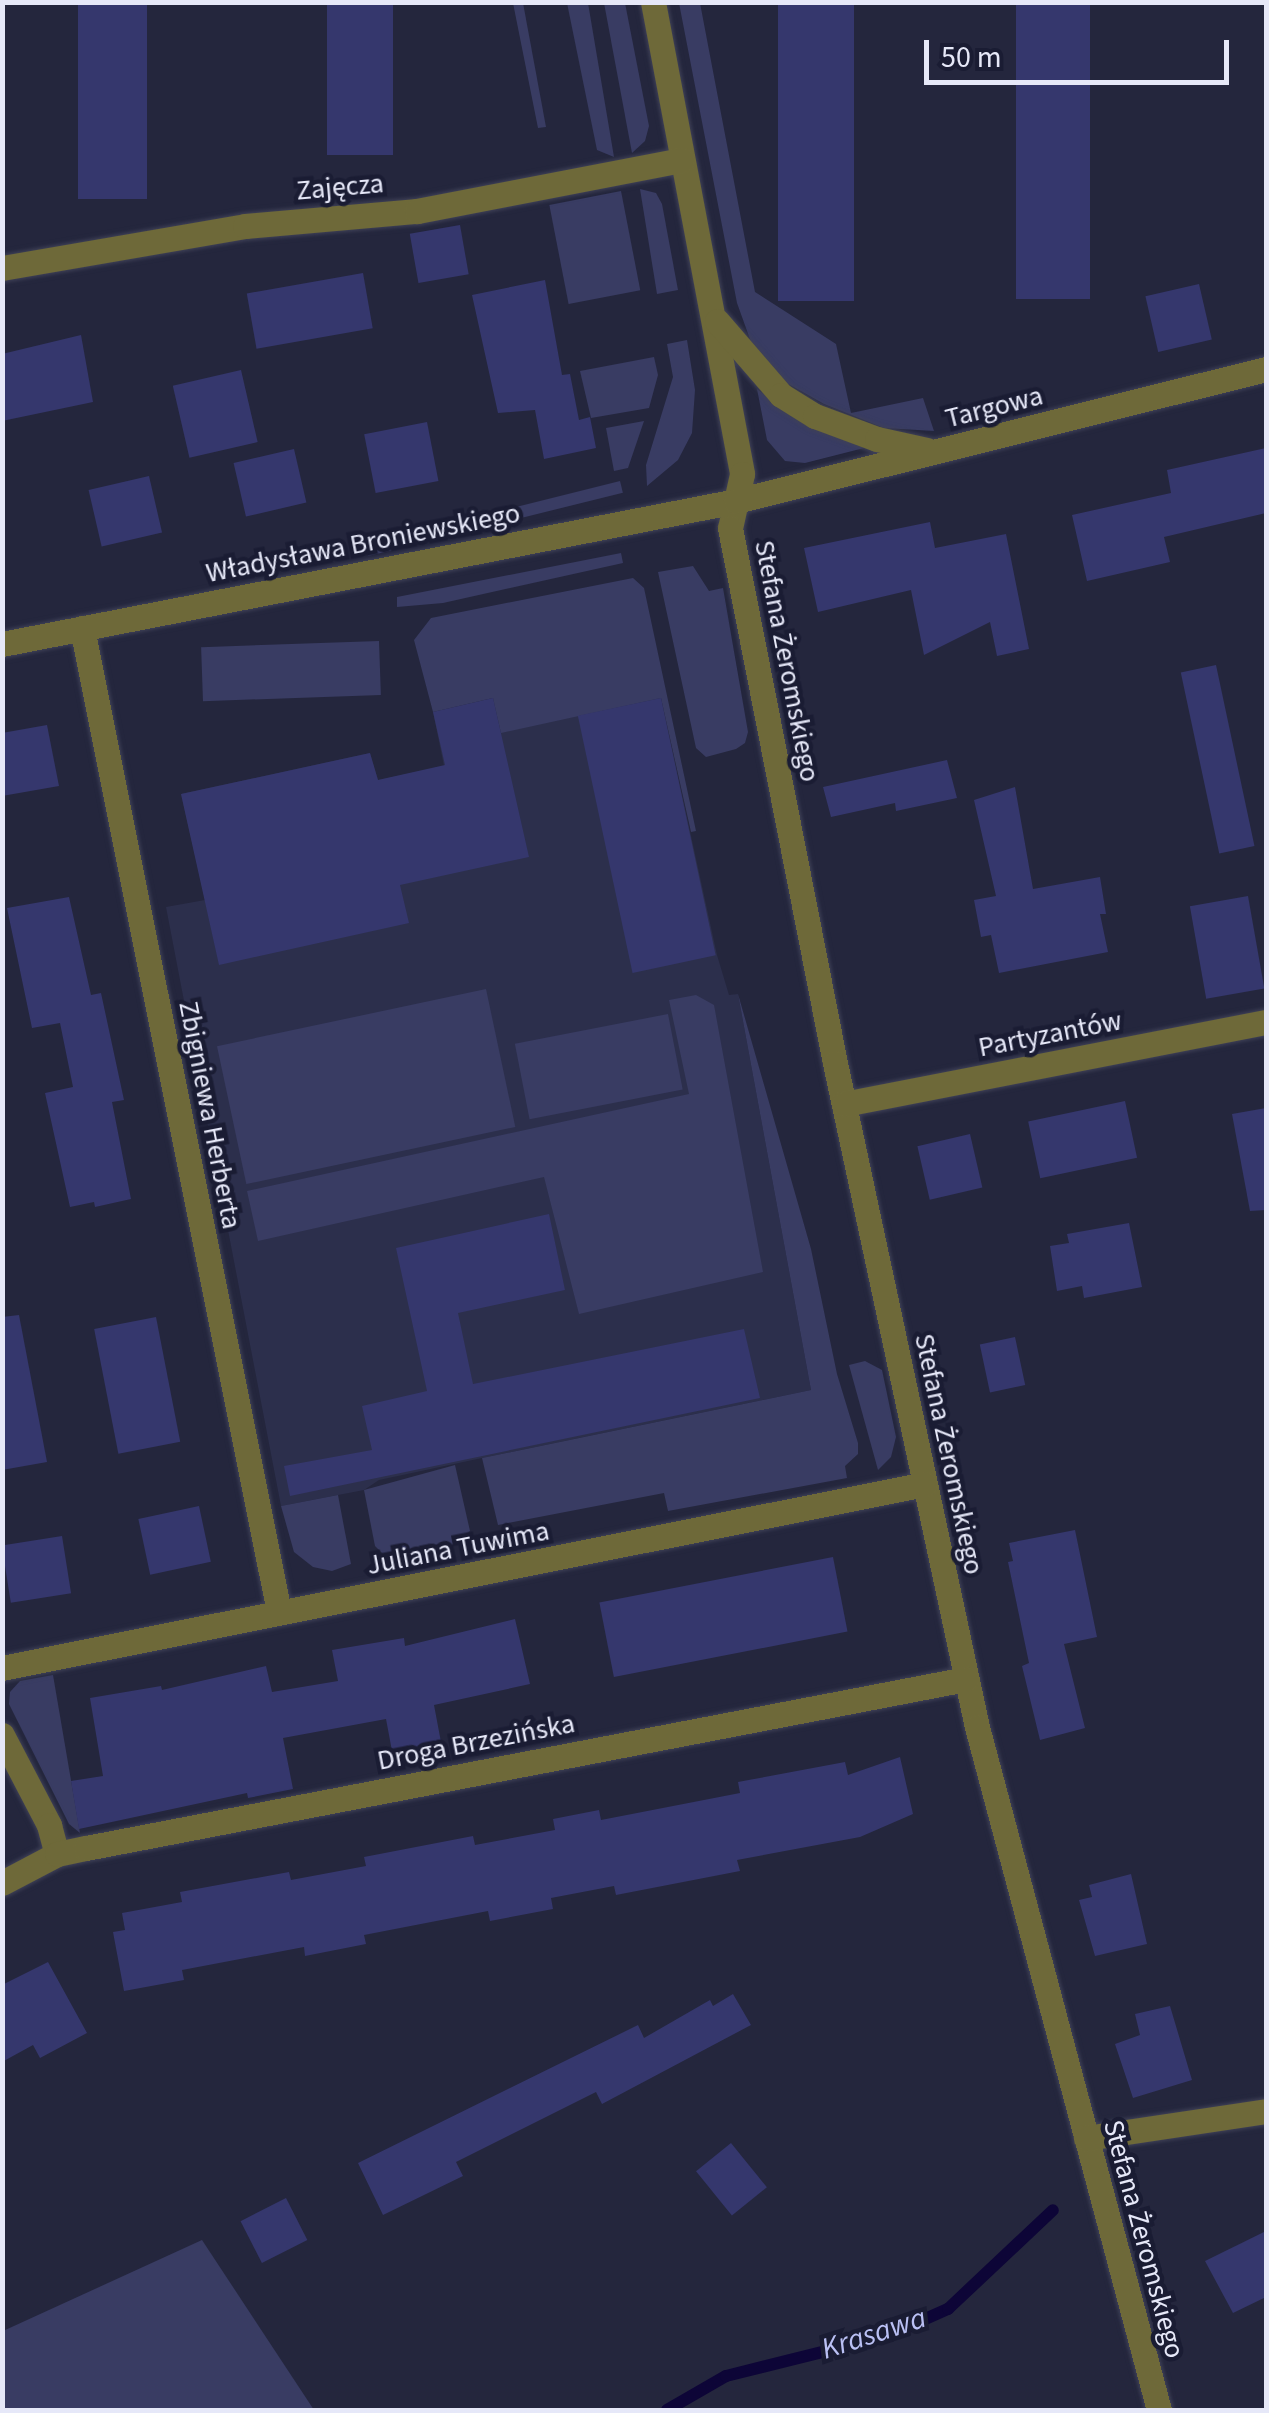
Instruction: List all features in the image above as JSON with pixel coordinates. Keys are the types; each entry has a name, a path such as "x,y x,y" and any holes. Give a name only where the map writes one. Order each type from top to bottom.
{"street":[{"path":"652,2 742,474 736,500"},
{"name":"Zajęcza","path":"2,268 244,226 417,210 682,160"},
{"path":"712,315 782,395 814,416 877,440 937,452"},
{"name":"Targowa","path":"736,500 1266,369"},
{"name":"Władysława Broniewskiego","path":"2,644 736,500"},
{"name":"Stefana Żeromskiego","path":"736,500 730,528 844,1104 966,1679 1159,2410"},
{"name":"Zbigniewa Herberta","path":"82,628 279,1612"},
{"name":"Partyzantów","path":"844,1104 1266,1022"},
{"name":"Juliana Tuwima","path":"2,1668 924,1484"},
{"name":"Droga Brzezińska","path":"2,1883 57,1854 966,1679"},
{"path":"2,1735 49,1825 57,1854"},
{"path":"1086,2138 1266,2111"}],"shaded area":[{"path":"513,3 523,3 546,127 538,128"},
{"path":"567,3 588,3 614,157 597,150"},
{"path":"604,3 625,3 649,126 645,141 632,153"},
{"path":"679,3 700,3 755,292 836,344 851,413 923,398 934,431 884,428 824,404 783,381 751,342 737,303"},
{"path":"640,189 656,193 662,204 678,290 657,294"},
{"path":"621,191 640,290 569,304 549,205"},
{"path":"687,340 695,390 692,433 678,460 647,486 646,465 673,377 667,344"},
{"path":"654,357 658,375 649,408 591,418 580,371"},
{"path":"757,389 804,424 864,448 805,463 785,461 767,440"},
{"path":"644,421 628,468 614,471 606,428"},
{"path":"620,481 623,493 368,556 365,545"},
{"path":"621,553 623,563 443,603 397,607 397,597"},
{"path":"693,566 709,591 723,588 748,732 745,743 736,749 706,757 696,748 658,572"},
{"path":"633,578 644,588 696,831 691,832 661,698 501,733 493,698 433,712 414,640 431,618"},
{"path":"379,641 381,695 203,701 201,647"},
{"path":"493,698 661,698 717,955 729,995 738,994 811,1390 379,1480 364,1490 281,1506 166,907 205,900 181,794 370,753 378,780 444,766 433,712"},
{"path":"486,989 515,1127 246,1184 217,1046"},
{"path":"738,994 811,1249 858,1454 845,1466 847,1478 668,1511 664,1493 498,1525 482,1458 811,1390"},
{"path":"696,995 714,1005 763,1272 579,1314 544,1177 258,1241 247,1191 689,1094 669,1000"},
{"path":"668,1014 683,1090 530,1119 515,1044"},
{"path":"865,1361 882,1370 896,1437 891,1457 878,1470 849,1365"},
{"path":"455,1465 470,1531 438,1556 409,1563 387,1558 375,1546 364,1490"},
{"path":"338,1495 351,1564 332,1571 313,1567 294,1552 281,1506"},
{"path":"53,1675 80,1833 69,1824 9,1704 10,1692 20,1681"},
{"path":"202,2240 314,2410 3,2410 3,2331"}],"building":[{"path":"78,2 147,2 147,199 78,199"},
{"path":"327,2 393,2 393,155 327,155"},
{"path":"778,2 854,2 854,301 778,301"},
{"path":"1016,2 1090,2 1090,299 1016,299"},
{"path":"460,225 469,274 418,283 410,234"},
{"path":"363,273 373,328 257,349 247,293"},
{"path":"545,280 562,375 570,374 579,420 590,417 596,448 544,459 535,410 498,413 472,295"},
{"path":"1199,284 1212,340 1158,352 1145,296"},
{"path":"81,335 93,402 2,421 2,354"},
{"path":"241,370 258,442 189,458 173,386"},
{"path":"427,422 438,481 376,493 364,434"},
{"path":"1266,448 1266,513 1164,537 1170,562 1087,581 1072,515 1171,493 1167,470"},
{"path":"294,449 306,503 246,517 234,463"},
{"path":"149,476 162,533 102,546 89,490"},
{"path":"930,522 935,548 1006,534 1029,649 997,656 990,622 924,655 911,590 818,612 804,548"},
{"path":"1216,665 1254,846 1219,853 1181,672"},
{"path":"493,698 529,857 400,885 409,923 219,965 181,794 370,753 378,780 445,765 433,712"},
{"path":"661,698 716,955 633,973 578,716"},
{"path":"47,725 59,786 2,796 2,733"},
{"path":"947,760 957,798 896,811 895,803 831,817 823,787"},
{"path":"1015,787 1033,889 1100,877 1106,914 1100,914 1108,952 999,973 991,935 981,937 974,900 996,896 974,800"},
{"path":"1248,896 1264,989 1206,999 1190,906"},
{"path":"69,897 91,995 101,993 124,1100 112,1102 131,1199 95,1207 94,1202 70,1207 45,1093 73,1087 60,1023 32,1028 7,908"},
{"path":"1125,1101 1137,1158 1040,1178 1028,1122"},
{"path":"1266,1108 1266,1210 1250,1211 1232,1114"},
{"path":"970,1134 982,1188 930,1200 917,1146"},
{"path":"549,1214 565,1290 458,1313 473,1384 744,1329 760,1398 290,1496 284,1466 372,1450 362,1406 427,1391 396,1248"},
{"path":"1129,1223 1142,1287 1084,1298 1082,1286 1057,1291 1050,1246 1069,1243 1067,1234"},
{"path":"19,1315 47,1462 2,1470 2,1317"},
{"path":"156,1317 180,1442 118,1454 94,1329"},
{"path":"1015,1337 1025,1385 990,1392 980,1344"},
{"path":"199,1506 211,1562 150,1575 138,1519"},
{"path":"1075,1530 1097,1637 1064,1644 1085,1728 1040,1740 1022,1666 1029,1663 1008,1562 1013,1561 1009,1543"},
{"path":"62,1536 71,1593 11,1603 2,1546"},
{"path":"833,1557 848,1632 614,1677 599,1602"},
{"path":"515,1619 530,1684 434,1705 444,1758 395,1767 386,1719 283,1738 293,1789 248,1798 247,1793 79,1829 71,1781 103,1776 90,1698 161,1686 162,1690 266,1666 272,1692 338,1681 332,1650 404,1638 405,1646"},
{"path":"900,1757 913,1814 860,1837 737,1860 740,1871 616,1895 614,1886 551,1898 553,1909 490,1921 488,1911 364,1935 366,1944 305,1956 304,1947 182,1970 184,1980 124,1991 113,1932 125,1930 122,1913 182,1902 180,1892 289,1872 291,1880 366,1866 364,1857 473,1836 475,1845 555,1830 553,1819 599,1810 601,1820 740,1793 738,1782 845,1762 848,1775"},
{"path":"1131,1874 1147,1944 1095,1956 1079,1900 1092,1897 1089,1885"},
{"path":"48,1962 87,2033 40,2058 33,2045 2,2062 2,1985"},
{"path":"733,1994 751,2025 602,2104 596,2092 456,2162 463,2176 383,2215 358,2163 638,2025 644,2038 710,2000 713,2006"},
{"path":"1170,2006 1192,2080 1133,2098 1115,2044 1140,2035 1135,2014"},
{"path":"731,2143 767,2187 732,2216 696,2171"},
{"path":"286,2198 307,2240 262,2263 241,2221"},
{"path":"1266,2231 1266,2297 1233,2313 1205,2261"}],"waterway":[{"name":"Krasawa","path":"667,2410 726,2376 887,2336 948,2309 1053,2210"}]}
